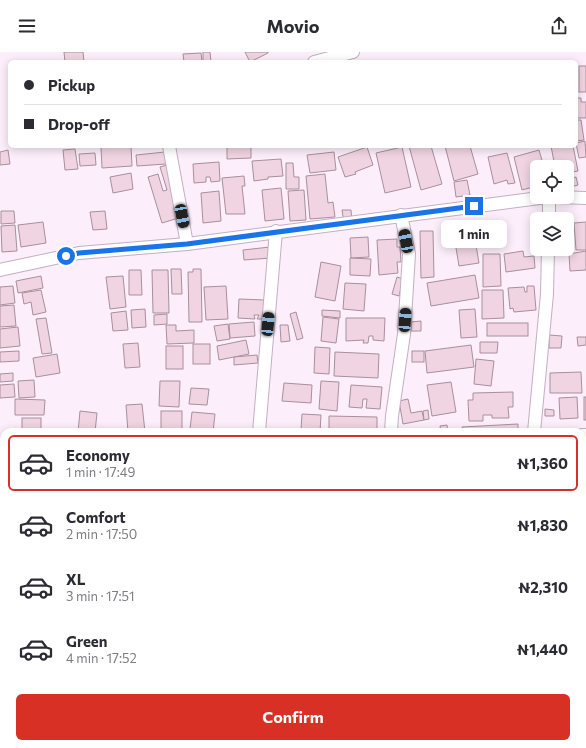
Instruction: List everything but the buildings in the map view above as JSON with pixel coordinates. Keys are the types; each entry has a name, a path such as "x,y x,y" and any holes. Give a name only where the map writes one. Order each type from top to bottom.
{"street":[{"path":"322,60 353,52"},
{"path":"169,148 187,244"},
{"path":"574,198 586,198"},
{"path":"0,270 79,253 187,244 276,231 530,199"},
{"path":"391,428 404,334 409,254 401,215"},
{"path":"259,428 276,231"},
{"path":"534,428 547,294 548,256"}],"route":[{"path":"66,256 79,253 187,244 474,206"}]}
